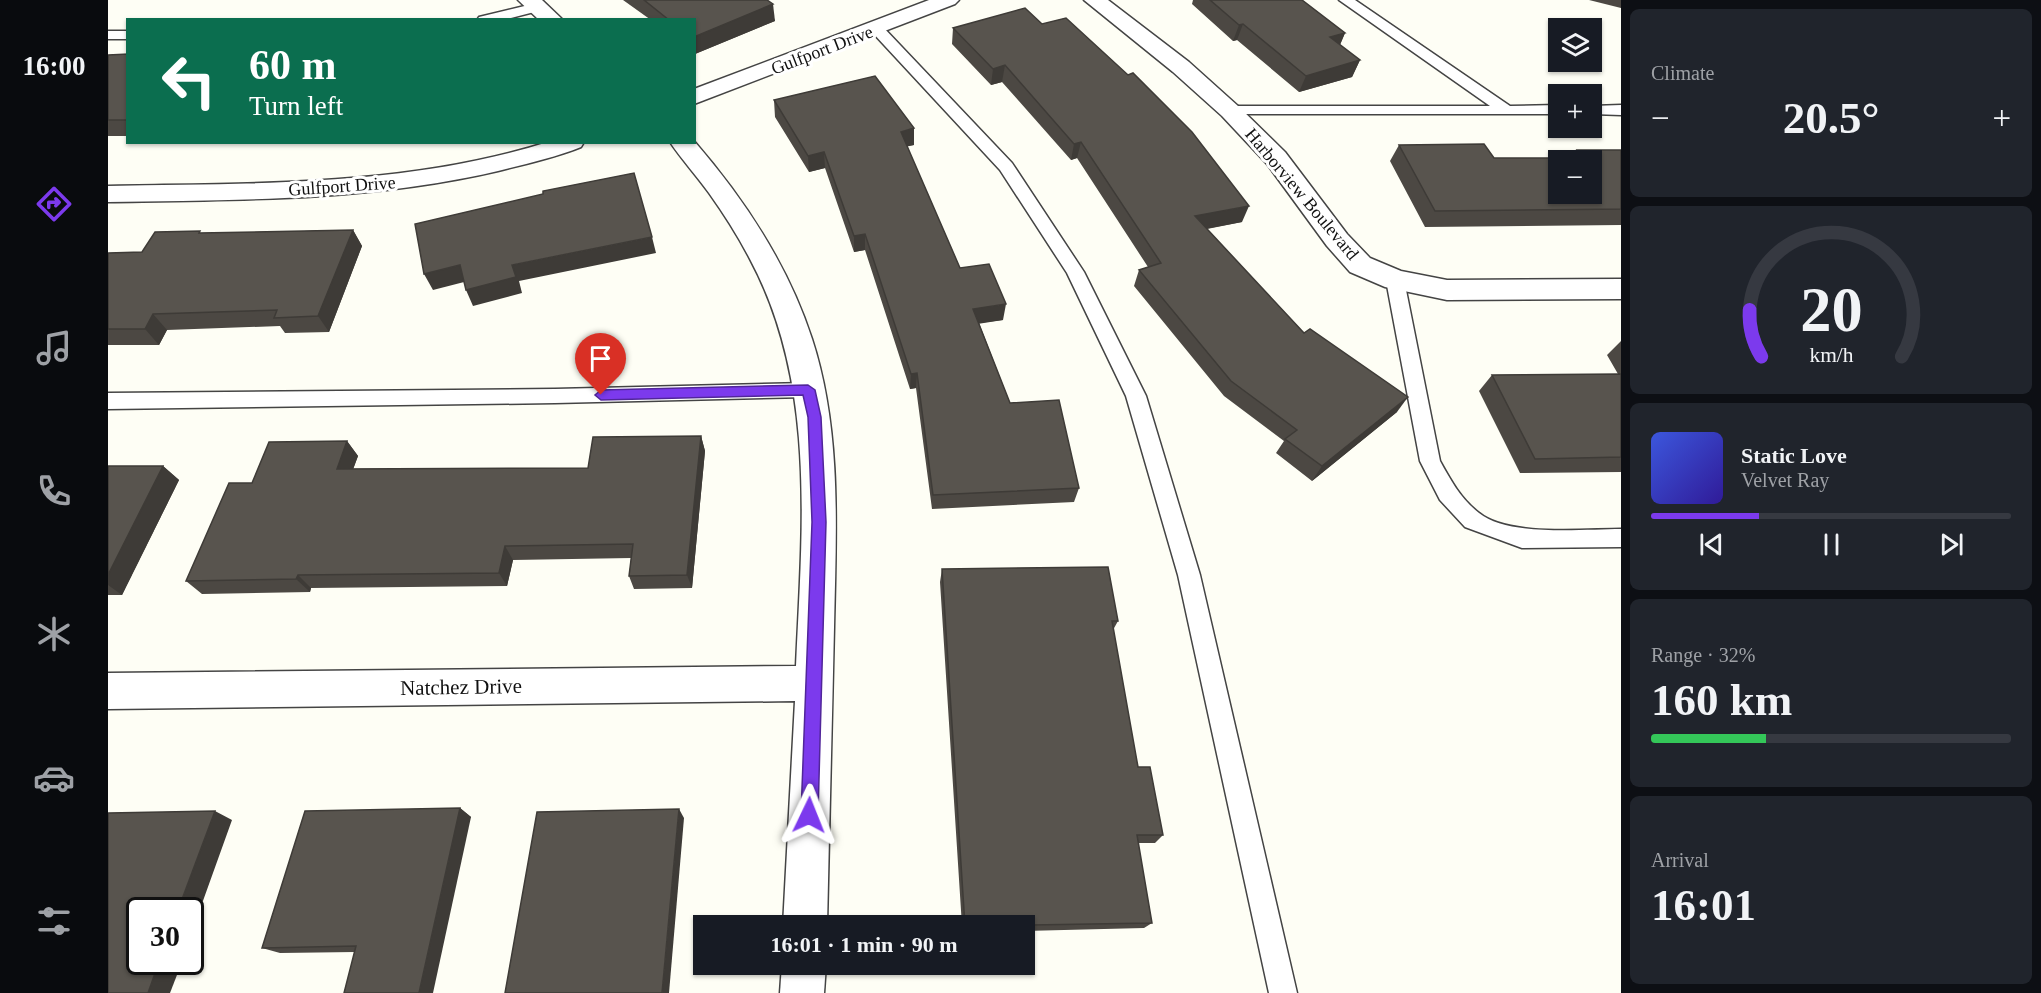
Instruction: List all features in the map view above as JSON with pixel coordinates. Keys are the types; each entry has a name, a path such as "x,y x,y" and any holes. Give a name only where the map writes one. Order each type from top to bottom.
{"street":[{"name":"Gulfport Drive","path":"696,96 948,0"},
{"name":"Harborview Boulevard","path":"1095,0 1181,67 1230,111 1276,158 1337,240 1360,265 1395,280 1447,290 1621,289"},
{"name":"Gulfport Drive","path":"108,194 315,189 394,183 471,171 565,144"},
{"path":"684,144 710,174 771,274 798,340 814,417 819,522 805,915"},
{"name":"Natchez Drive","path":"108,691 814,683"},
{"path":"802,993 803,975"}],"lane":[{"path":"1346,0 1506,110"},
{"path":"494,18 540,9"},
{"path":"877,29 1006,167 1076,272 1136,396 1190,575 1283,993"},
{"path":"108,35 126,35"},
{"path":"1230,111 1548,110"},
{"path":"1602,110 1621,110"},
{"path":"1395,280 1430,461 1447,494 1473,521 1522,539 1621,538"},
{"path":"108,401 555,396 808,390"}],"building":[{"path":"644,0 767,0 773,4 696,36 696,18 666,18"},
{"path":"1210,0 1302,0 1345,33 1330,37 1360,60 1306,76"},
{"path":"1025,8 1042,24 1066,18 1128,75 1133,73 1192,132 1249,206 1195,216 1304,333 1310,329 1408,397 1322,466 1285,439 1297,430 1231,381 1139,270 1161,263 1081,142 1074,144 1005,65 993,69 953,28"},
{"path":"126,54 126,120 108,120 108,55"},
{"path":"875,76 914,128 901,132 960,268 989,264 1006,304 973,309 1010,403 1059,400 1079,488 933,495 917,373 911,374 865,234 854,236 824,152 808,156 774,100"},
{"path":"1484,144 1494,158 1548,158 1548,204 1602,204 1602,150 1621,150 1621,209 1435,211 1399,145"},
{"path":"634,173 652,237 512,265 516,277 466,290 460,265 424,274 415,224 543,194 543,191"},
{"path":"353,230 318,316 274,318 277,310 153,314 145,329 108,329 108,253 142,252 155,232"},
{"path":"1621,374 1621,457 1535,459 1492,375"},
{"path":"701,436 687,575 629,576 633,544 505,546 499,573 298,575 296,579 186,581 229,483 252,483 269,442 347,441 337,469 588,468 593,437"},
{"path":"108,466 163,466 108,575"},
{"path":"1108,567 1118,621 1112,621 1138,767 1150,767 1163,835 1137,835 1152,923 1035,925 1035,915 964,915 942,569"},
{"path":"460,808 419,993 344,993 356,946 262,948 305,811"},
{"path":"679,809 662,993 505,993 537,812"},
{"path":"215,811 183,897 126,897 126,975 154,975 148,993 108,993 108,813"}],"route":[{"path":"601,395 808,390 814,417 819,522 809,815"}]}
